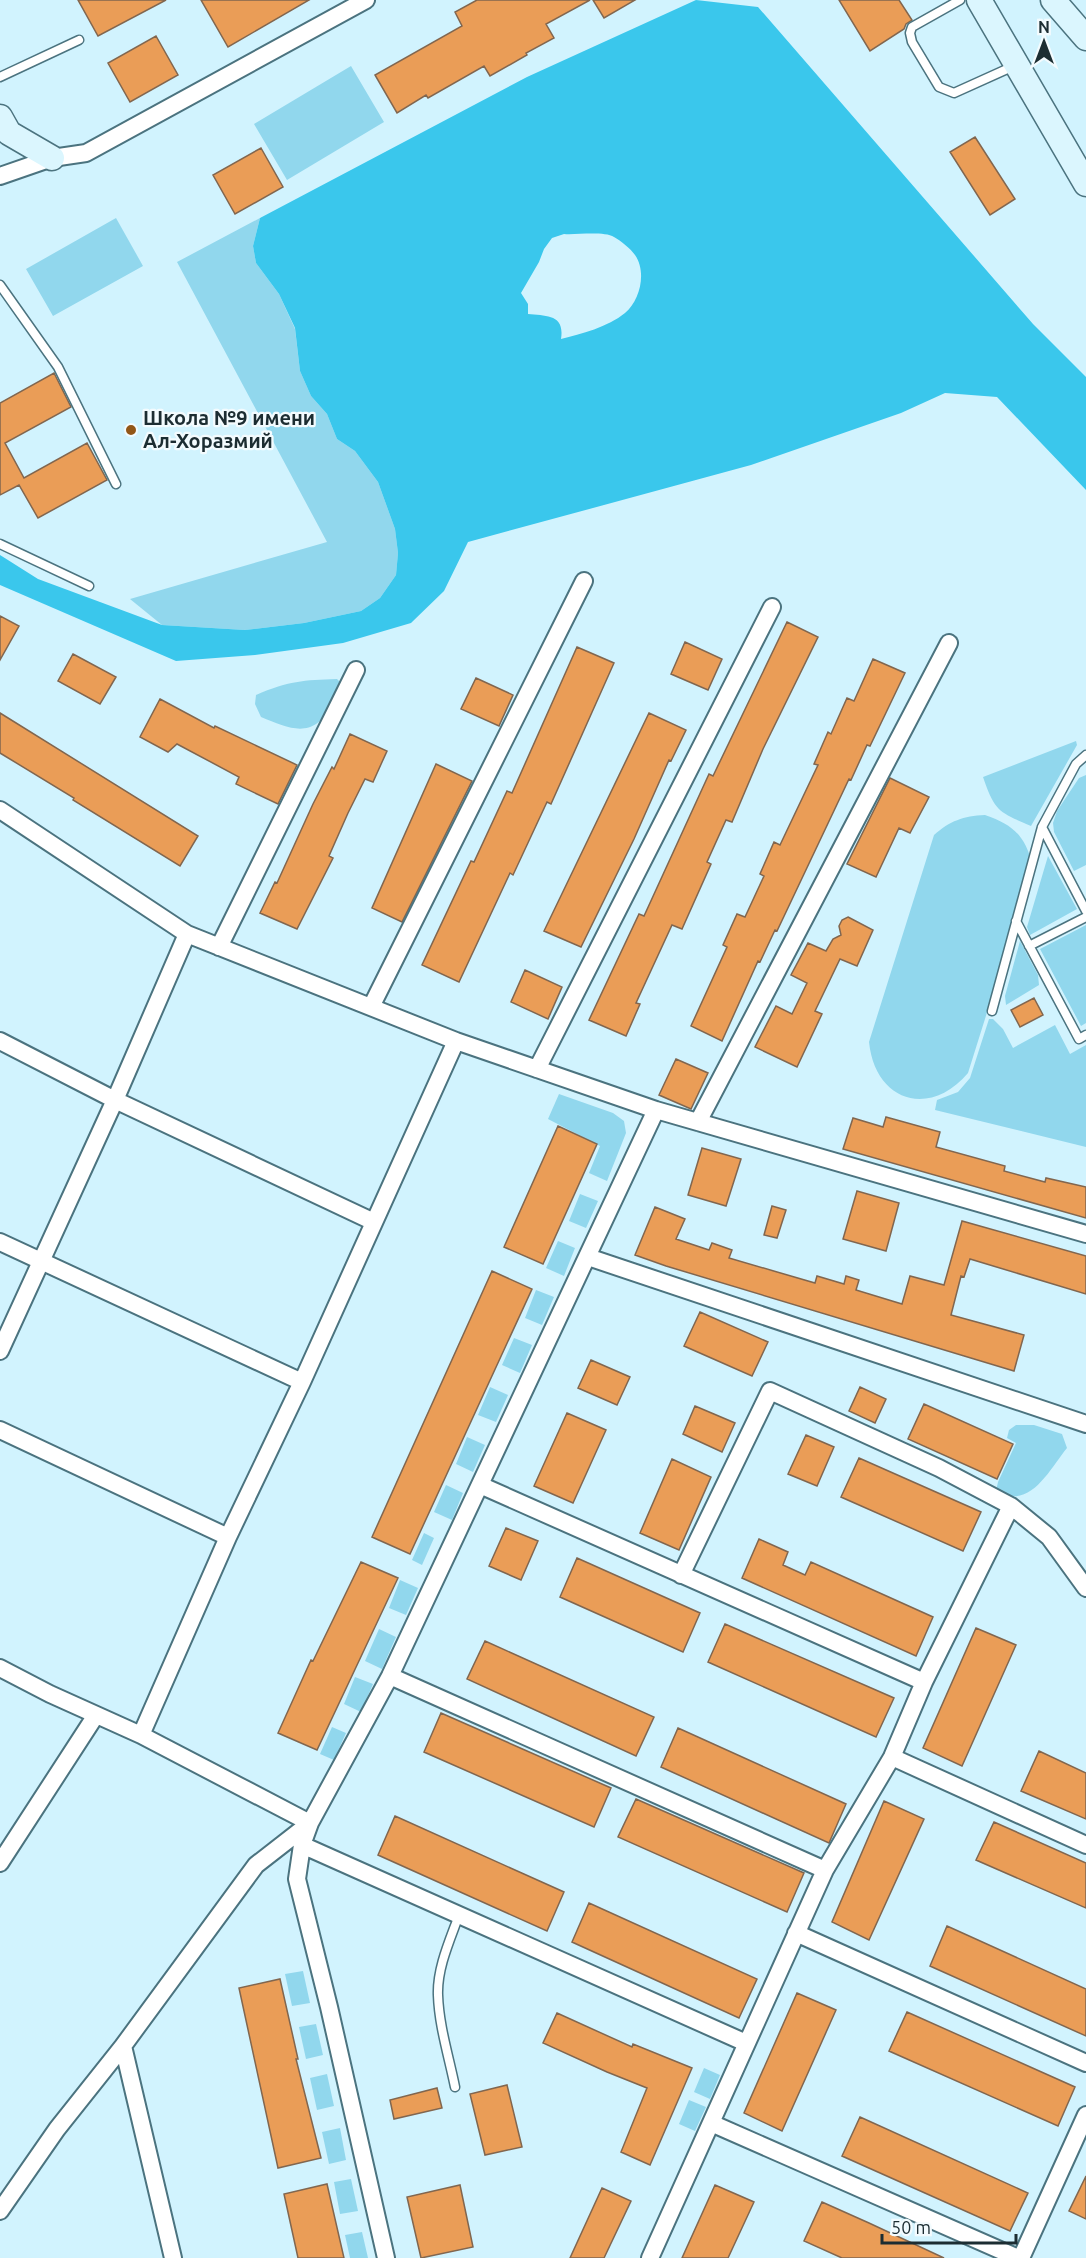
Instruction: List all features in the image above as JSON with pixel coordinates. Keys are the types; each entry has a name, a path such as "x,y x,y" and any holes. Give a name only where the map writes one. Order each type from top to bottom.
{"street":[{"path":"0,176 52,158 86,153 366,0"},
{"path":"979,0 1086,184"},
{"path":"1053,0 1086,38"},
{"path":"0,117 9,133 52,158"},
{"path":"371,1007 584,581"},
{"path":"537,1069 772,607"},
{"path":"698,1122 949,643"},
{"path":"219,947 357,670"},
{"path":"0,810 187,934 456,1041 656,1110 1086,1234"},
{"path":"0,1351 115,1100 187,934"},
{"path":"0,1041 115,1100 374,1222"},
{"path":"141,1735 228,1537 302,1382 456,1041"},
{"path":"386,2258 329,2007 297,1879 302,1845 310,1823 390,1677 656,1110"},
{"path":"0,1242 302,1382"},
{"path":"588,1257 1086,1424"},
{"path":"681,1575 770,1391 939,1468 1011,1506 1025,1515 1049,1537 1086,1588"},
{"path":"0,1430 228,1537"},
{"path":"480,1485 924,1682"},
{"path":"650,2258 825,1870 892,1757 924,1682 1011,1506"},
{"path":"0,1668 141,1735 310,1823"},
{"path":"390,1677 825,1870"},
{"path":"0,1863 96,1715"},
{"path":"892,1757 1086,1845"},
{"path":"0,2211 57,2129 123,2046 256,1864 310,1823"},
{"path":"302,1845 746,2043"},
{"path":"796,1933 1086,2063"},
{"path":"123,2046 173,2258"},
{"path":"711,2122 1020,2258 1086,2115"}],"lane":[{"path":"960,0 912,27 910,33 912,42 939,87 954,93 1017,65"},
{"path":"0,77 79,40"},
{"path":"0,285 58,367 116,484"},
{"path":"0,544 89,586"},
{"path":"992,1011 1042,827 1076,764 1084,760"},
{"path":"1042,827 1086,911"},
{"path":"1029,946 1086,917"},
{"path":"1016,921 1079,1039 1086,1035"},
{"path":"455,2087 438,1994 440,1974 459,1915"}],"shaded area":[{"path":"696,0 758,7 1033,324 1086,377 1086,490 997,397 945,393 901,413 751,465 468,542 444,591 411,623 343,643 255,655 176,661 0,585 0,555 38,579 162,625 245,630 304,623 361,611 380,598 396,575 398,553 395,529 378,482 355,451 337,439 327,414 311,396 300,371 295,328 279,294 256,263 253,246 260,218 527,77","holes":["564,234 604,234 616,238 635,255 639,262 641,278 635,301 625,313 603,326 561,339 560,325 557,321 547,316 528,314 528,304 521,293 552,238"]},
{"path":"351,66 384,122 287,180 254,124"},
{"path":"116,218 143,266 53,316 26,269"},
{"path":"260,218 253,246 256,263 279,294 295,329 300,371 311,396 327,414 337,439 355,451 378,482 395,529 398,553 396,575 380,598 361,611 304,623 245,630 162,625 130,599 327,542 177,262"},
{"path":"337,679 340,682 331,705 317,723 309,727 291,728 261,717 255,704 256,695 287,684"},
{"path":"1076,741 1077,745 1031,826 1005,814 995,804 983,777"},
{"path":"1086,775 1086,865 1074,871 1054,832 1053,823 1057,811 1079,778"},
{"path":"985,815 1004,823 1017,833 1026,847 1033,866 968,1073 953,1087 937,1096 921,1099 906,1097 893,1090 882,1078 873,1062 869,1042 934,835 957,820"},
{"path":"1048,856 1077,909 1030,935 1027,927"},
{"path":"1086,925 1086,1023 1081,1026 1040,949"},
{"path":"1020,941 1038,975 1039,985 1006,1005 1005,996"},
{"path":"989,1019 993,1019 1003,1029 1013,1048 1055,1025 1070,1054 1086,1045 1086,1147 935,1110 937,1100 958,1092 970,1078"},
{"path":"559,1094 613,1113 624,1121 626,1133 607,1181 589,1173 600,1146 548,1119"},
{"path":"580,1194 598,1201 586,1228 569,1221"},
{"path":"558,1241 575,1248 564,1276 546,1268"},
{"path":"536,1290 554,1297 542,1325 525,1318"},
{"path":"514,1338 532,1345 520,1373 502,1365"},
{"path":"490,1387 508,1395 496,1422 478,1415"},
{"path":"1016,1425 1034,1425 1062,1434 1067,1448 1038,1485 1019,1496 1008,1496 996,1491 1016,1443 1007,1438 1009,1430"},
{"path":"467,1437 485,1445 473,1472 456,1464"},
{"path":"446,1485 463,1493 452,1520 434,1512"},
{"path":"424,1533 434,1538 422,1565 412,1560"},
{"path":"400,1580 418,1588 406,1615 389,1608"},
{"path":"379,1629 396,1637 382,1669 365,1661"},
{"path":"355,1677 373,1684 361,1712 344,1704"},
{"path":"332,1727 346,1733 334,1760 320,1754"},
{"path":"303,1971 310,2003 292,2006 285,1974"},
{"path":"316,2024 323,2055 306,2059 299,2027"},
{"path":"704,2068 720,2075 710,2099 694,2092"},
{"path":"327,2074 334,2106 317,2110 310,2078"},
{"path":"689,2100 706,2107 695,2131 679,2124"},
{"path":"340,2128 346,2160 329,2164 322,2132"},
{"path":"351,2179 358,2211 340,2214 334,2182"},
{"path":"362,2232 368,2258 350,2258 345,2235"}],"building":[{"path":"78,0 166,0 98,36"},
{"path":"201,0 309,0 228,47"},
{"path":"477,0 590,0 546,24 554,38 526,53 527,55 490,76 484,66 428,98 426,95 397,113 375,75 462,26 455,12"},
{"path":"593,0 635,0 604,18"},
{"path":"839,0 899,0 912,20 906,24 904,29 870,51"},
{"path":"156,36 178,75 130,102 108,63"},
{"path":"975,137 1015,199 990,215 950,152"},
{"path":"261,148 283,187 235,214 213,175"},
{"path":"54,373 71,407 5,443 24,478 87,443 107,480 38,518 19,485 0,495 0,403"},
{"path":"0,616 19,626 0,660"},
{"path":"787,622 818,637 763,749 732,822 726,820 707,862 711,864 682,929 672,925 636,1003 640,1004 626,1036 589,1020 639,914 644,916 709,774 713,776"},
{"path":"685,642 722,659 708,690 671,674"},
{"path":"577,647 614,663 551,804 547,802 513,875 510,873 459,982 422,965 507,791 512,793"},
{"path":"73,654 116,677 100,704 58,681"},
{"path":"873,659 905,673 870,746 867,745 851,780 849,779 777,931 775,930 760,962 758,961 722,1041 691,1026 727,947 723,945 737,914 745,917 764,876 760,874 774,842 780,845 818,765 814,764 828,732 831,734 847,698 854,701"},
{"path":"476,678 513,695 499,726 461,709"},
{"path":"160,699 214,728 215,726 297,765 278,804 236,784 239,777 177,744 168,752 140,737"},
{"path":"0,713 198,836 180,866 0,753"},
{"path":"649,713 686,730 671,761 669,760 634,839 581,947 544,931"},
{"path":"350,734 387,751 373,782 365,779 329,856 333,858 297,929 260,913"},
{"path":"436,764 472,781 402,922 372,908"},
{"path":"890,778 929,797 910,833 899,828 876,877 847,864"},
{"path":"848,917 873,930 857,966 840,959 815,1011 822,1014 797,1067 755,1047 776,1006 792,1014 807,983 791,975 808,943 826,951 833,939 841,935 839,926 842,920"},
{"path":"525,970 562,987 548,1019 511,1002"},
{"path":"1034,998 1043,1015 1020,1027 1011,1010"},
{"path":"676,1059 708,1073 691,1109 659,1095"},
{"path":"886,1117 940,1132 936,1147 1005,1166 1004,1171 1045,1182 1046,1178 1086,1187 1086,1218 843,1149 853,1118 883,1127"},
{"path":"558,1126 597,1144 543,1264 504,1247"},
{"path":"702,1148 741,1159 726,1206 688,1195"},
{"path":"857,1191 899,1203 886,1251 843,1239"},
{"path":"772,1206 786,1210 777,1238 764,1235"},
{"path":"655,1207 685,1219 676,1239 709,1250 712,1243 732,1250 729,1258 815,1283 817,1276 844,1284 846,1276 859,1280 856,1290 902,1304 910,1276 944,1285 962,1221 1086,1256 1086,1294 970,1259 964,1277 961,1276 951,1315 1024,1335 1014,1371 635,1255"},
{"path":"492,1271 532,1289 410,1554 372,1537"},
{"path":"700,1312 768,1342 752,1376 684,1346"},
{"path":"591,1360 630,1377 617,1405 578,1388"},
{"path":"860,1387 886,1399 875,1423 849,1411"},
{"path":"924,1404 1013,1444 997,1479 908,1439"},
{"path":"695,1406 735,1423 722,1452 683,1434"},
{"path":"567,1413 606,1430 573,1503 534,1486"},
{"path":"806,1435 834,1447 817,1486 788,1474"},
{"path":"859,1458 981,1512 963,1551 841,1497"},
{"path":"672,1459 711,1477 679,1550 640,1533"},
{"path":"506,1528 538,1541 521,1580 489,1566"},
{"path":"759,1539 788,1552 783,1565 805,1575 811,1562 933,1617 916,1656 742,1578"},
{"path":"577,1558 700,1613 683,1652 560,1597"},
{"path":"361,1562 398,1578 317,1750 278,1733 311,1660 313,1661"},
{"path":"725,1624 894,1698 876,1737 708,1662"},
{"path":"976,1628 1016,1645 962,1766 923,1748"},
{"path":"485,1641 654,1717 636,1756 467,1679"},
{"path":"441,1713 611,1788 594,1827 424,1752"},
{"path":"678,1728 846,1804 829,1843 661,1767"},
{"path":"1039,1751 1086,1773 1086,1819 1021,1791"},
{"path":"636,1799 804,1873 787,1912 618,1837"},
{"path":"884,1801 924,1819 869,1940 832,1922"},
{"path":"395,1816 564,1892 547,1931 378,1855"},
{"path":"994,1822 1086,1863 1086,1908 976,1860"},
{"path":"589,1903 757,1979 739,2018 572,1942"},
{"path":"947,1926 1086,1989 1086,2036 930,1966"},
{"path":"280,1979 298,2059 296,2059 321,2158 278,2168 239,1988"},
{"path":"797,1993 836,2010 782,2131 744,2113"},
{"path":"907,2012 1075,2087 1058,2126 889,2051"},
{"path":"557,2013 632,2047 633,2044 692,2068 650,2165 621,2152 647,2088 543,2043"},
{"path":"507,2085 522,2147 485,2155 470,2094"},
{"path":"437,2088 442,2108 394,2119 390,2100"},
{"path":"860,2117 1028,2193 1010,2231 842,2156"},
{"path":"1086,2176 1086,2219 1069,2211"},
{"path":"327,2184 344,2258 298,2258 284,2194"},
{"path":"460,2185 473,2247 421,2258 407,2197"},
{"path":"715,2185 754,2202 728,2258 682,2258"},
{"path":"602,2188 631,2201 604,2258 570,2258"},
{"path":"822,2202 944,2258 842,2258 804,2241"}],"place":[{"name":"Школа №9 имени Ал-Хоразмий","path":"131,430"}]}
